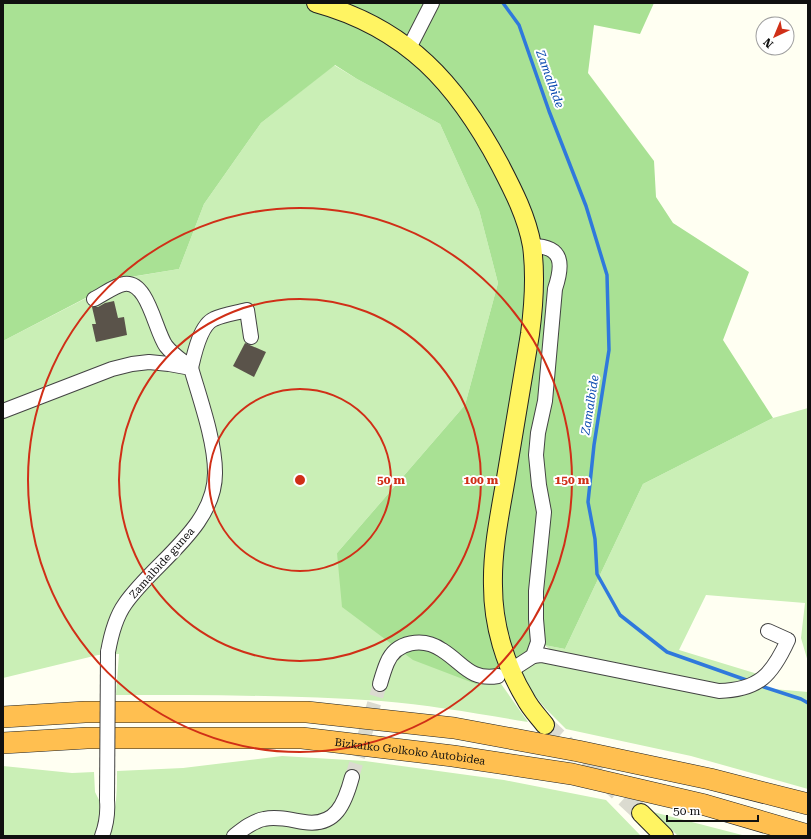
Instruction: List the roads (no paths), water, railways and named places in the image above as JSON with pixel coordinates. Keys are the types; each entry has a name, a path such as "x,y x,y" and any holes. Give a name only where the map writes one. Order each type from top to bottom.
{"highway":[{"path":"3,717 85,712 307,712 470,731 578,751 703,777 808,804"},
{"name":"Bizkaiko Golkoko Autobidea","path":"3,743 87,738 302,738 454,756 572,774 705,806 808,835"}],"main road":[{"path":"316,3 339,9 384,31 410,48 428,64 453,92 482,133 512,188 527,224 532,246 535,286 534,304 498,530 493,565 493,587 498,631 512,675 525,700 545,725"},
{"path":"641,813 664,836"}],"street":[{"path":"410,48 432,3"},
{"path":"532,246 543,246 551,250 559,259 560,273 555,289 546,394 538,433 536,455 544,512 536,591 538,642 534,656"},
{"path":"94,298 124,284 132,284 138,288 144,295 166,345 178,358 191,368"},
{"path":"191,368 196,345 203,330 212,319 247,310 251,337"},
{"path":"3,411 112,369 132,364 149,362 191,368"},
{"name":"Zamalbide gunea","path":"102,836 106,825 108,812 108,652 112,630 125,603 199,521 208,504 213,488 215,473 214,459 210,438 191,368"},
{"path":"516,667 534,656 541,655 719,691 736,691 756,684 769,673 780,657 788,640 768,631"},
{"path":"380,684 387,662 393,654 402,646 412,642 421,642 437,647 469,672 479,676 488,678 498,676"},
{"path":"234,836 252,823 263,819 277,818 315,823 325,821 333,816 346,800 352,778"}],"waterway":[{"name":"Zamalbide","path":"503,3 519,25 549,111 586,206 607,275 609,350 594,445 588,502 595,539 597,574 620,615 667,652 749,681"},
{"name":"Zamalbide","path":"758,685 801,699 808,703"}],"tunnel":[{"path":"352,777 380,684"},
{"path":"545,725 641,813"}]}
